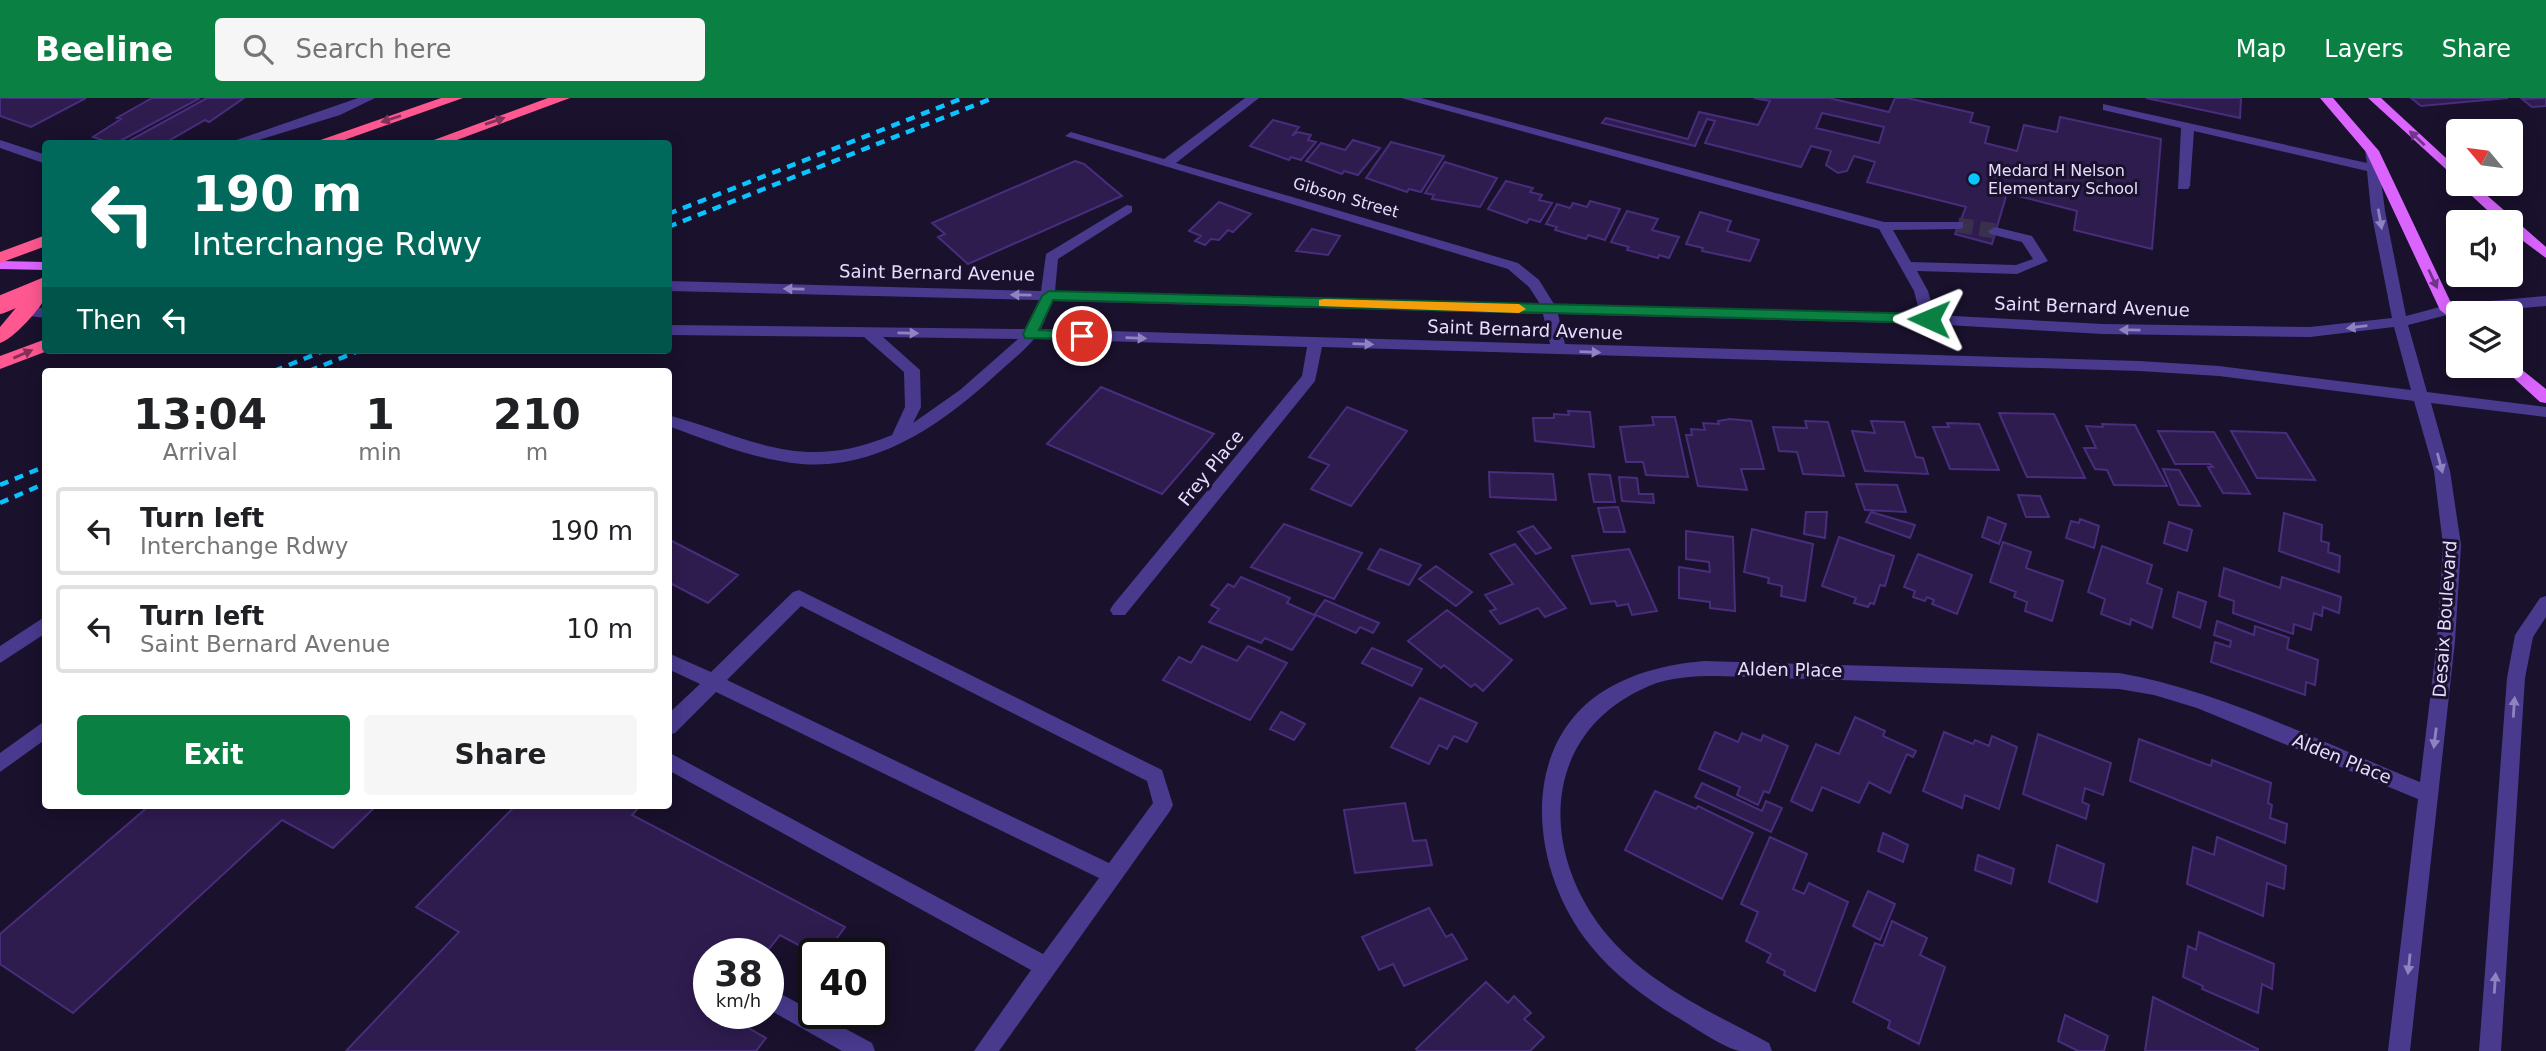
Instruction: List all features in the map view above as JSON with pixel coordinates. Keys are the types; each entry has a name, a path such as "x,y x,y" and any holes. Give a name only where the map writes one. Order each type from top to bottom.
{"highway":[{"path":"328,140 456,98"},
{"path":"442,140 563,98"},
{"path":"0,258 42,242"},
{"path":"0,305 42,287"},
{"path":"0,337 42,290"},
{"path":"0,363 42,347"}],"main road":[{"path":"2326,98 2372,151 2446,301"},
{"path":"2374,98 2446,165"},
{"path":"2479,196 2495,210"},
{"path":"2523,235 2546,254"},
{"path":"0,265 42,267"},
{"path":"0,312 25,312"},
{"path":"2523,378 2546,398"}],"street":[{"path":"244,140 336,112 369,98"},
{"path":"1166,164 1252,98"},
{"path":"1407,98 1884,226 1958,225"},
{"path":"2107,107 2374,169"},
{"path":"2183,186 2188,126"},
{"name":"Gibson Street","path":"1071,136 1496,258 1528,275 1552,310 1559,351"},
{"path":"0,144 42,159"},
{"name":"Desaix Boulevard","path":"2372,151 2378,211 2400,321 2442,471 2452,545 2446,641 2399,1051"},
{"path":"672,421 752,450 790,457 823,459 850,456 898,439 946,407 1030,334 1049,296 1051,257 1128,209"},
{"path":"1884,226 1921,291 1929,319"},
{"path":"1908,266 2017,270 2041,261 2027,239 1995,231"},
{"name":"Saint Bernard Avenue","path":"672,286 1929,319 2103,329 2252,332 2310,332 2446,316"},
{"name":"Saint Bernard Avenue","path":"2523,304 2546,301"},
{"path":"25,312 42,313"},
{"name":"Saint Bernard Avenue","path":"672,330 1030,334 2139,366 2219,371 2546,412"},
{"path":"869,333 912,370 913,407 898,439"},
{"name":"Frey Place","path":"1119,610 1310,377 1315,343"},
{"path":"672,723 799,597 1155,776 1163,805 985,1051"},
{"path":"2490,1051 2516,678 2524,635 2546,603"},
{"path":"0,656 42,627"},
{"path":"672,662 1113,875"},
{"name":"Alden Place","path":"1762,1051 1673,1002 1632,973 1597,938 1560,876 1549,828 1550,797 1556,769 1567,743 1592,710 1615,693 1641,680 1685,668 1742,668 2119,681 2154,687 2202,702 2428,794"},
{"path":"0,764 42,732"},
{"path":"672,762 1044,967"},
{"path":"784,1006 864,1051"}],"building":[{"path":"0,98 86,98 31,127 0,116"},
{"path":"152,98 200,98 122,140 102,140 93,137 121,119 117,118"},
{"path":"207,98 244,98 209,122 205,120 170,140 131,140"},
{"path":"1754,98 1829,98 1889,112 1895,98 1907,98 1973,113 1970,122 1989,127 1985,143 2017,151 2024,125 2057,132 2060,117 2161,139 2152,249 2074,230 2077,211 2007,193 1992,244 1955,234 1966,207 1867,182 1875,162 1854,156 1847,171 1838,173 1826,165 1831,151 1811,146 1801,167 1705,143 1715,121 1707,119 1695,146 1602,123 1606,118 1688,139 1699,112 1758,125 1770,101","holes":["1822,113 1884,127 1879,143 1816,128"]},
{"path":"2146,98 2241,98 2240,118"},
{"path":"2411,98 2508,98 2421,106"},
{"path":"2546,98 2546,106 2532,107 2522,99"},
{"path":"1273,120 1299,127 1292,136 1298,132 1311,135 1308,140 1316,142 1301,160 1291,157 1289,160 1250,146"},
{"path":"1353,140 1380,148 1358,175 1344,171 1342,174 1306,161 1321,143 1345,150"},
{"path":"1391,142 1444,156 1421,192 1409,189 1407,192 1366,178"},
{"path":"1075,161 1084,164 1122,196 968,264 938,237 945,234 932,223"},
{"path":"1445,162 1497,178 1480,207 1432,199 1434,195 1425,193"},
{"path":"1506,181 1533,188 1530,192 1542,195 1539,200 1552,203 1540,222 1529,219 1527,223 1488,209"},
{"path":"1590,201 1620,209 1605,240 1588,235 1586,239 1555,230 1557,227 1546,224 1557,204 1570,208 1573,203 1587,207"},
{"path":"1219,202 1251,214 1233,232 1228,230 1219,240 1211,239 1205,245 1195,241 1201,236 1189,231"},
{"path":"1627,211 1658,219 1652,230 1679,237 1669,258 1627,250 1629,247 1611,242"},
{"path":"1700,212 1731,221 1727,231 1759,240 1750,261 1702,251 1703,248 1686,244"},
{"path":"1312,229 1340,236 1328,255 1296,251"},
{"path":"1101,387 1214,434 1162,494 1047,444"},
{"path":"1347,407 1407,431 1351,506 1311,489 1329,465 1309,457"},
{"path":"1568,411 1590,412 1594,447 1535,441 1533,418 1554,418 1554,414 1569,415"},
{"path":"1999,413 2054,414 2085,478 2027,477"},
{"path":"1652,417 1675,417 1688,477 1646,475 1643,462 1626,462 1620,427 1654,425"},
{"path":"1718,421 1751,421 1764,469 1741,469 1747,490 1698,486 1686,435 1692,435 1691,429 1705,430 1703,423 1719,424"},
{"path":"1805,421 1828,422 1844,476 1803,474 1797,452 1779,451 1773,427 1807,428"},
{"path":"1871,421 1904,422 1916,457 1923,458 1928,474 1865,471 1852,431 1875,433"},
{"path":"1947,423 1979,424 1999,470 1950,469 1933,427 1949,427"},
{"path":"2102,424 2135,425 2167,486 2114,485 2107,470 2095,469 2084,448 2096,448 2086,426 2103,427"},
{"path":"2158,431 2214,432 2250,494 2223,493 2208,467 2213,467 2210,464 2175,464"},
{"path":"2231,431 2286,433 2315,480 2257,478"},
{"path":"2163,469 2179,470 2200,506 2179,505"},
{"path":"1489,472 1553,474 1556,500 1490,497"},
{"path":"1589,474 1610,475 1615,502 1594,502"},
{"path":"1619,477 1637,478 1639,494 1653,494 1654,503 1622,501"},
{"path":"1856,484 1897,485 1906,512 1865,510"},
{"path":"2018,495 2040,496 2049,517 2026,517"},
{"path":"1618,507 1625,532 1604,532 1598,508"},
{"path":"1806,512 1827,512 1825,538 1804,534"},
{"path":"1871,512 1915,525 1910,538 1866,522"},
{"path":"2284,513 2322,525 2321,541 2329,543 2328,552 2340,556 2339,572 2279,551"},
{"path":"1988,517 2006,524 1999,544 1982,537"},
{"path":"2080,519 2099,526 2094,548 2066,538 2071,521 2079,523"},
{"path":"2169,522 2192,530 2187,551 2164,543"},
{"path":"1284,524 1362,553 1334,599 1251,567"},
{"path":"1533,526 1551,548 1536,554 1518,532"},
{"path":"1752,529 1813,544 1805,601 1781,596 1782,586 1768,583 1769,578 1744,572"},
{"path":"1686,531 1733,537 1735,611 1710,608 1710,602 1679,598 1679,567 1710,572 1709,562 1686,559"},
{"path":"1839,537 1894,556 1885,586 1880,585 1874,604 1870,603 1868,607 1854,603 1856,598 1822,586"},
{"path":"672,541 738,575 708,603 672,584"},
{"path":"2003,542 2031,552 2026,568 2063,581 2052,621 2025,611 2027,602 2014,597 2016,592 1990,582"},
{"path":"1515,544 1566,608 1545,617 1538,608 1500,624 1490,611 1496,609 1485,595 1513,584 1490,554"},
{"path":"2102,546 2152,565 2147,583 2162,589 2152,628 2131,619 2130,625 2101,614 2105,599 2088,592"},
{"path":"1380,549 1421,565 1409,585 1368,569"},
{"path":"1629,549 1657,611 1632,615 1628,604 1617,606 1615,601 1591,604 1572,556"},
{"path":"1918,554 1972,575 1957,614 1932,604 1934,600 1927,597 1925,601 1913,597 1915,591 1904,587"},
{"path":"1436,566 1472,592 1456,606 1419,579"},
{"path":"2224,568 2280,588 2282,577 2341,597 2339,613 2323,607 2322,616 2314,613 2311,630 2294,624 2293,634 2233,613 2234,601 2219,596"},
{"path":"1241,577 1290,598 1287,603 1314,615 1325,600 1379,623 1373,633 1360,627 1356,633 1316,615 1292,650 1265,638 1261,643 1209,622 1219,609 1211,605 1228,584 1234,587"},
{"path":"2178,592 2206,602 2200,628 2173,617"},
{"path":"1447,610 1512,660 1483,691 1475,684 1471,687 1444,665 1441,668 1408,641"},
{"path":"2217,621 2254,635 2255,626 2289,638 2287,649 2318,660 2315,685 2306,682 2305,695 2211,662 2215,642 2230,647 2231,641 2214,635"},
{"path":"1202,646 1237,661 1248,646 1287,663 1250,720 1163,680 1179,657 1191,663"},
{"path":"1372,648 1422,669 1412,686 1362,663"},
{"path":"1420,698 1477,723 1467,742 1454,736 1447,749 1439,745 1429,764 1391,747"},
{"path":"1281,712 1305,724 1294,740 1270,729"},
{"path":"1855,717 1885,731 1883,736 1916,751 1913,757 1907,754 1890,793 1869,782 1859,803 1822,787 1812,811 1791,801 1816,744 1839,754"},
{"path":"1715,732 1738,742 1742,733 1761,741 1763,735 1788,746 1769,793 1764,791 1758,805 1737,795 1740,787 1699,769"},
{"path":"1944,732 1973,744 1975,740 1989,746 1992,736 2017,747 1999,809 1965,795 1962,808 1923,791"},
{"path":"2038,734 2111,763 2103,795 2085,788 2082,802 2089,805 2086,819 2023,794"},
{"path":"2139,739 2211,766 2212,760 2271,783 2268,803 2272,805 2270,818 2287,824 2285,843 2130,781"},
{"path":"1702,783 1762,811 1766,801 1782,808 1771,832 1695,797"},
{"path":"1655,791 1696,809 1698,806 1753,833 1722,899 1625,850"},
{"path":"1405,803 1413,841 1426,840 1432,865 1355,873 1344,810"},
{"path":"145,809 373,809 333,848 282,820 73,1013 0,964 0,934"},
{"path":"512,809 637,809 632,815 845,927 837,938 798,938 798,945 780,935 778,938 693,938 693,1029 750,1029 766,1038 756,1051 346,1051 459,932 416,907"},
{"path":"1883,833 1908,845 1903,862 1878,851"},
{"path":"1770,837 1807,854 1793,889 1804,894 1809,883 1848,902 1815,991 1784,975 1785,971 1767,962 1771,954 1746,941 1758,912 1741,904"},
{"path":"2217,837 2286,866 2284,889 2267,883 2263,916 2187,884 2193,847 2214,855"},
{"path":"2057,845 2104,864 2097,902 2049,882"},
{"path":"1978,855 2014,869 2011,884 1975,870"},
{"path":"1868,891 1895,904 1880,940 1853,926"},
{"path":"1429,908 1446,937 1452,934 1467,959 1404,986 1393,964 1379,970 1362,937"},
{"path":"1892,921 1927,938 1920,955 1945,967 1919,1044 1888,1028 1890,1021 1853,1002 1875,943 1883,946"},
{"path":"2199,932 2274,964 2272,989 2262,984 2258,1013 2202,989 2203,986 2183,977 2188,946 2196,950"},
{"path":"1486,982 1508,1003 1514,996 1531,1013 1524,1019 1544,1037 1530,1051 1416,1049"},
{"path":"2153,997 2258,1049 2258,1051 2145,1051"},
{"path":"2065,1015 2108,1036 2104,1051 2078,1051 2058,1041"}],"tunnel":[{"path":"1958,225 1995,231"}],"railway":[{"path":"672,212 963,98"},
{"path":"672,225 993,98"},
{"path":"281,368 316,354"},
{"path":"316,368 351,354"},
{"path":"0,485 42,468"},
{"path":"0,503 42,485"}],"slow traffic":[{"path":"1324,303 1519,309"}],"place":[{"name":"Medard H Nelson Elementary School","path":"1974,179"}],"route":[{"path":"1082,336 1030,334 1049,296 1929,319"}]}
